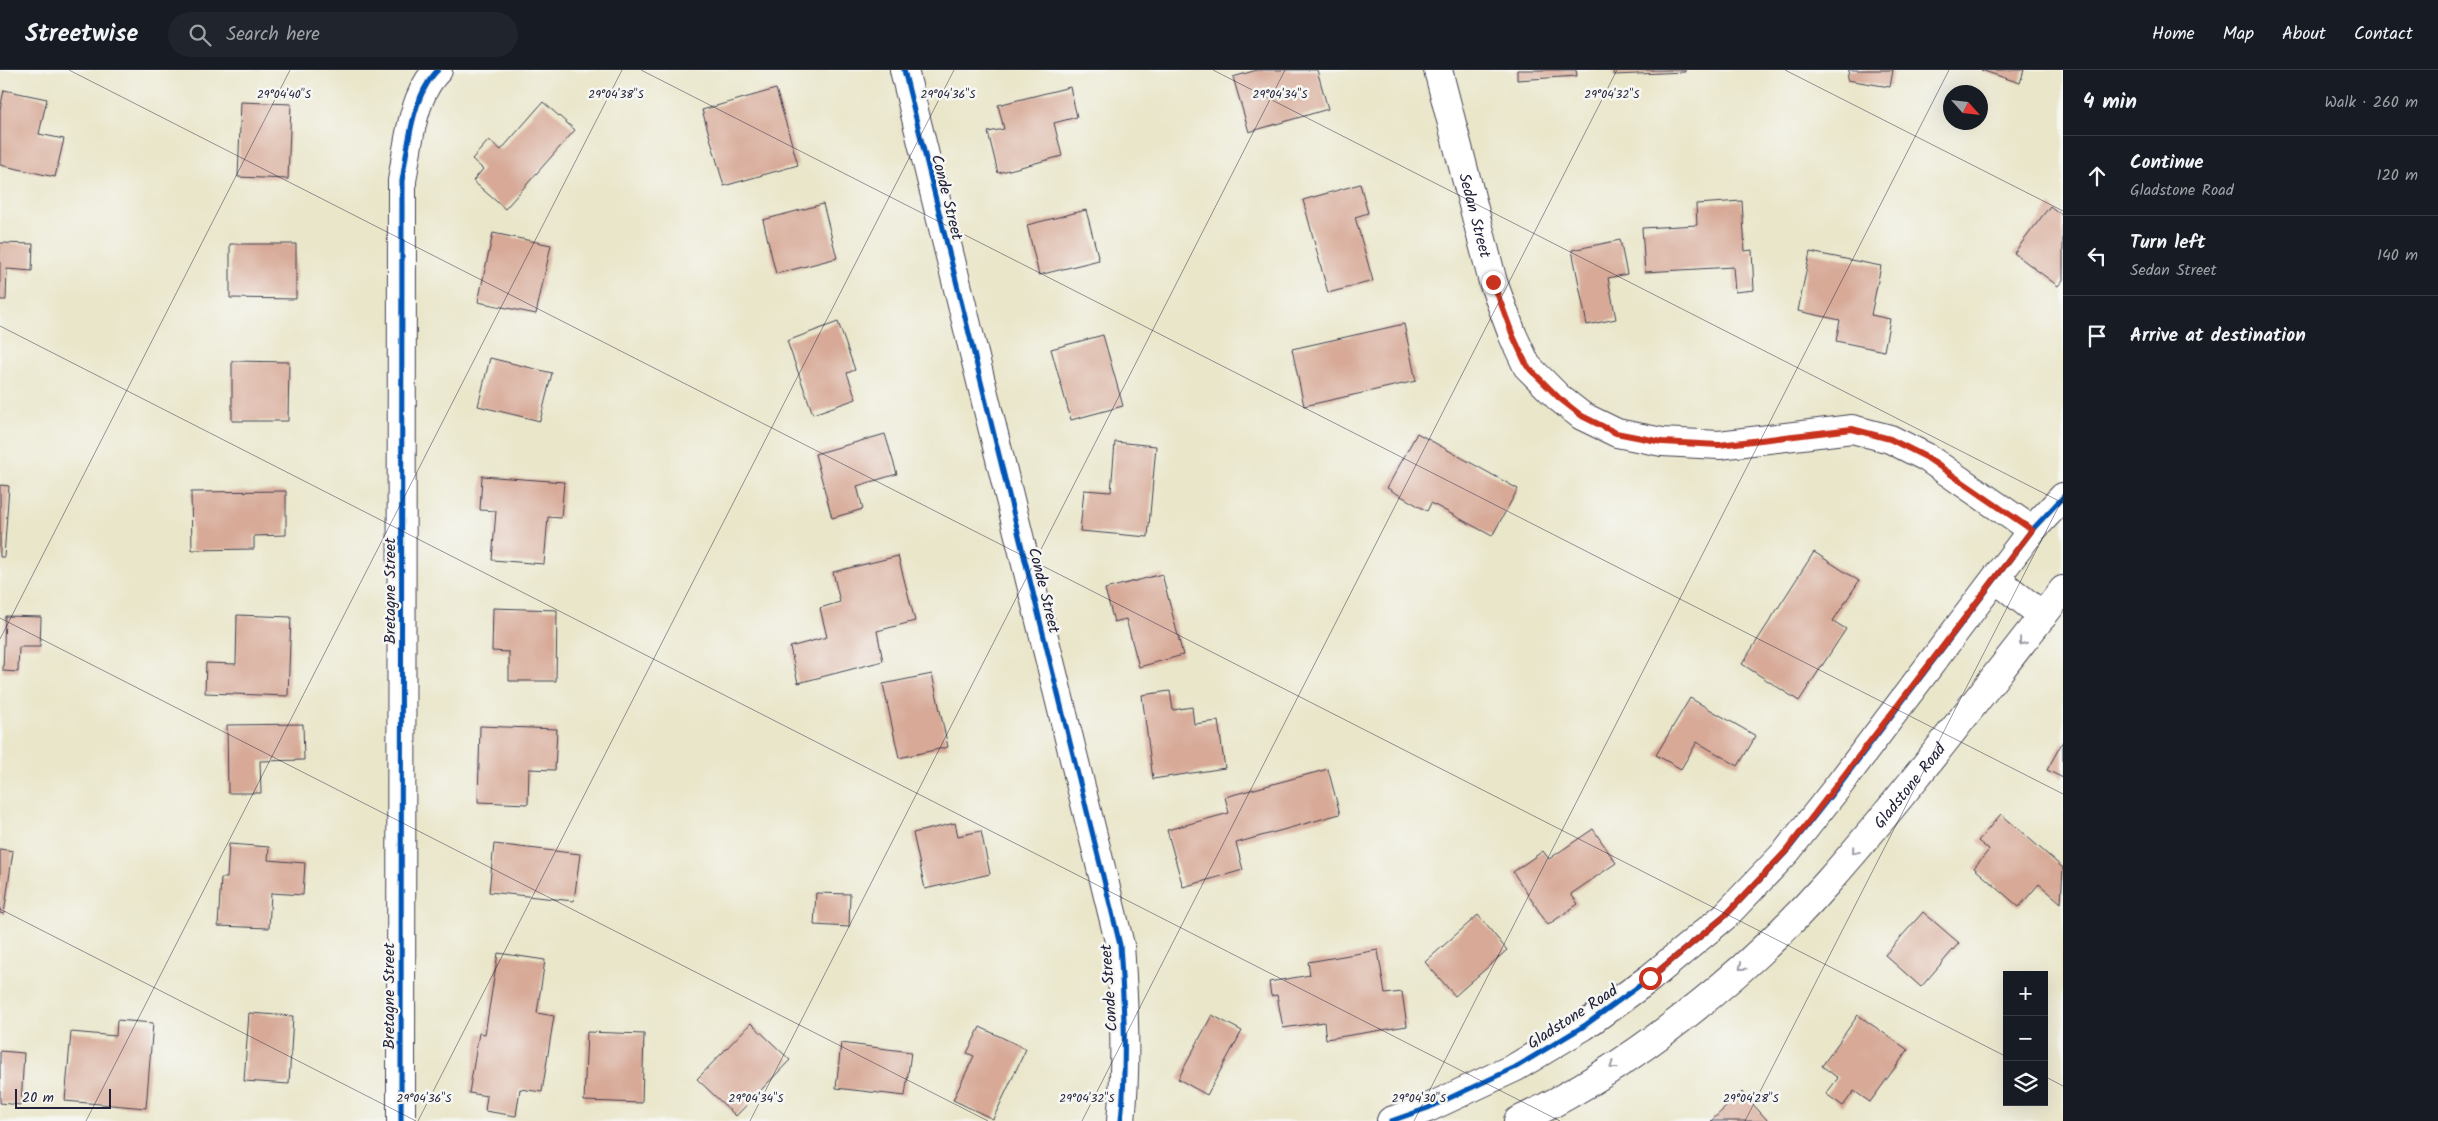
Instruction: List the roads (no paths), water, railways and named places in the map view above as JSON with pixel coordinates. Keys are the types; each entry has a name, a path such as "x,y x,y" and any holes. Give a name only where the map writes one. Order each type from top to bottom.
{"street":[{"name":"Bretagne Street","path":"400,1121 402,181 410,128 429,79 438,70"},
{"name":"Conde Street","path":"904,70 1120,945 1124,1010 1124,1090 1121,1121"},
{"name":"Sedan Street","path":"1438,70 1493,282 1513,336 1527,366 1574,410 1616,433 1662,442 1719,445 1852,429 1890,439 1926,457 2032,530"},
{"name":"Gladstone Road","path":"1391,1121 1428,1108 1516,1067 1584,1026 1650,978 1725,916 1793,843 2032,530 2063,497"},
{"path":"1996,579 2043,616"},
{"name":"Gladstone Road","path":"1518,1121 1538,1112 1609,1068 1682,1018 1761,950 1827,883 2063,590"}]}
